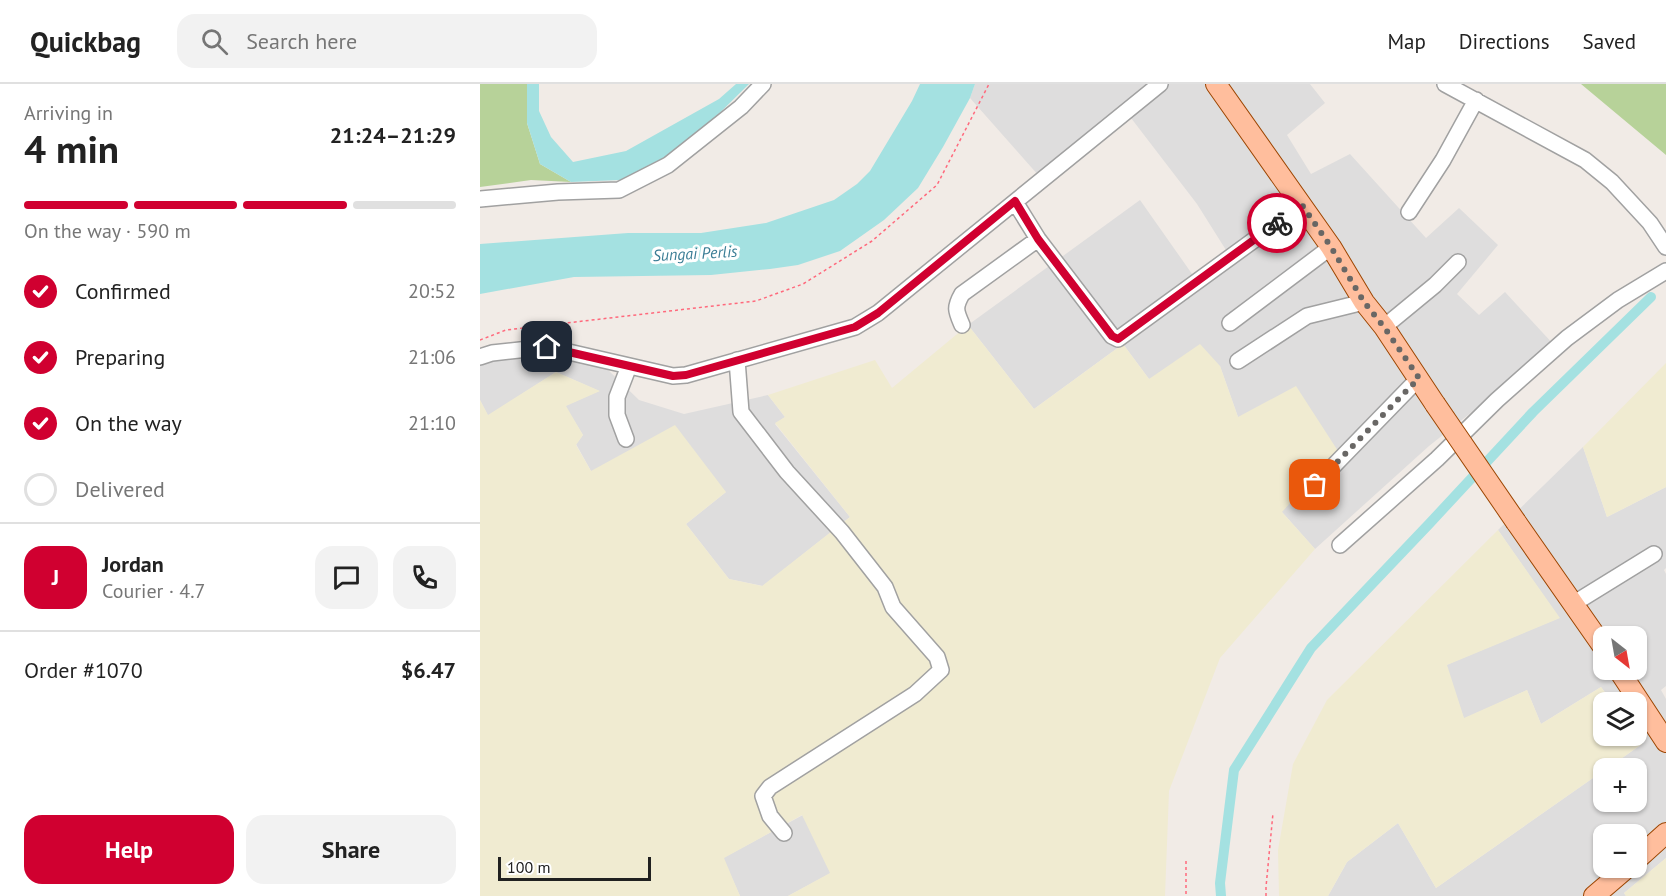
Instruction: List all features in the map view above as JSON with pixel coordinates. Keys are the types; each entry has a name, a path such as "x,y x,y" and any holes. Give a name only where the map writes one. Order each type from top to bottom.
{"main road":[{"path":"1216,84 1331,247 1364,302 1384,327 1593,632"},
{"path":"1625,680 1666,742"},
{"path":"1647,850 1666,833"},
{"path":"1594,896 1615,878"}],"street":[{"path":"480,199 558,192 619,190 668,165 741,108 763,84"},
{"path":"480,357 492,353 547,347 673,376 686,375 855,327 878,313 1160,84"},
{"path":"1445,84 1585,160 1612,182 1650,223 1666,247"},
{"path":"1409,212 1443,159 1476,100"},
{"path":"1015,201 1038,239 1112,336 1118,339 1302,205"},
{"path":"962,325 956,312 957,302 962,294 1038,239"},
{"path":"1230,323 1331,247"},
{"path":"1384,327 1428,291 1458,262"},
{"path":"1340,545 1437,459 1497,400 1567,338 1618,300 1666,271"},
{"path":"1238,361 1315,312 1364,302"},
{"path":"737,360 741,412 787,472 842,532 885,587 893,607 937,657 941,670 915,694 770,786 764,796 770,816 784,833"},
{"path":"626,439 617,415 617,397 629,366"},
{"path":"1315,485 1419,378"},
{"path":"1574,604 1654,554"}],"path":[{"path":"480,340 506,330 756,300 803,284 872,241 937,185 989,84"},
{"path":"1266,896 1273,813"},
{"path":"1186,861 1186,896"}],"shaded area":[{"path":"975,84 1310,84 1325,103 1287,135 1311,174 1350,154 1426,238 1459,208 1498,245 1457,294 1479,315 1505,292 1555,346 1429,446 1315,549 1282,512 1238,417 1220,366 1149,379 1123,344 1034,409 968,325 1140,200 1197,281 1231,258 1197,204 1131,118 1047,185 970,98"},
{"path":"968,325 1034,409 1123,344 1149,379 1200,344 1220,366 1238,417 1296,386 1338,451 1282,512 1315,549 1220,658 1169,791 1165,896 788,896 830,873 802,815 724,858 740,896 480,896 480,400 488,415 556,372 600,391 566,406 583,435 576,445 591,471 675,425 726,492 686,524 729,579 762,586 850,517 775,423 785,417 768,395 875,360 892,388"},
{"path":"565,341 605,367 639,400 684,414 768,395 785,417 775,424 850,517 763,586 729,579 686,524 726,492 591,471 576,444 583,435 565,406 599,391 556,372 488,416 480,400 480,360 503,348"},
{"path":"1666,363 1666,487 1607,517 1583,447"},
{"path":"1583,447 1607,517 1666,487 1666,568 1664,570 1666,574 1666,686 1661,690 1666,699 1666,858 1647,874 1647,824 1593,824 1593,878 1642,878 1624,893 1626,896 1328,896 1347,862 1398,823 1436,888 1593,778 1593,812 1647,812 1647,758 1622,758 1639,746 1647,746 1647,692 1605,692 1601,687 1541,724 1527,690 1464,719 1446,665 1559,618 1498,530"},
{"path":"1498,530 1560,618 1447,665 1464,718 1527,690 1541,724 1601,687 1605,692 1593,692 1593,746 1639,746 1622,758 1593,758 1593,778 1436,888 1398,823 1347,862 1328,896 1279,896 1278,850 1293,764 1327,700"},
{"path":"803,815 831,873 788,896 740,896 723,858"},
{"path":"1666,858 1666,896 1626,896 1624,893 1642,878 1647,878 1647,874"}],"green space":[{"path":"480,84 527,84 527,123 540,164 571,182 531,180 480,187"},
{"path":"1581,84 1666,84 1666,155"}],"water":[{"path":"527,84 539,84 539,111 551,137 573,162 626,151 719,99 736,84 749,84 682,150 621,180 571,182 540,164 527,123"},
{"name":"Sungai Perlis","path":"920,84 975,84 970,98 918,188 884,220 840,251 798,265 770,269 711,275 574,277 480,294 480,244 628,233 701,233 766,223 834,200 857,184 870,171"}],"waterway":[{"path":"1221,896 1220,883 1234,770 1311,648 1533,412 1651,297"}],"way so far":[{"path":"1277,223 1302,205 1331,247 1364,302 1419,378 1315,485"}],"route":[{"path":"547,347 673,376 686,375 855,327 878,313 1015,201 1038,239 1112,336 1118,339 1277,223"}]}
